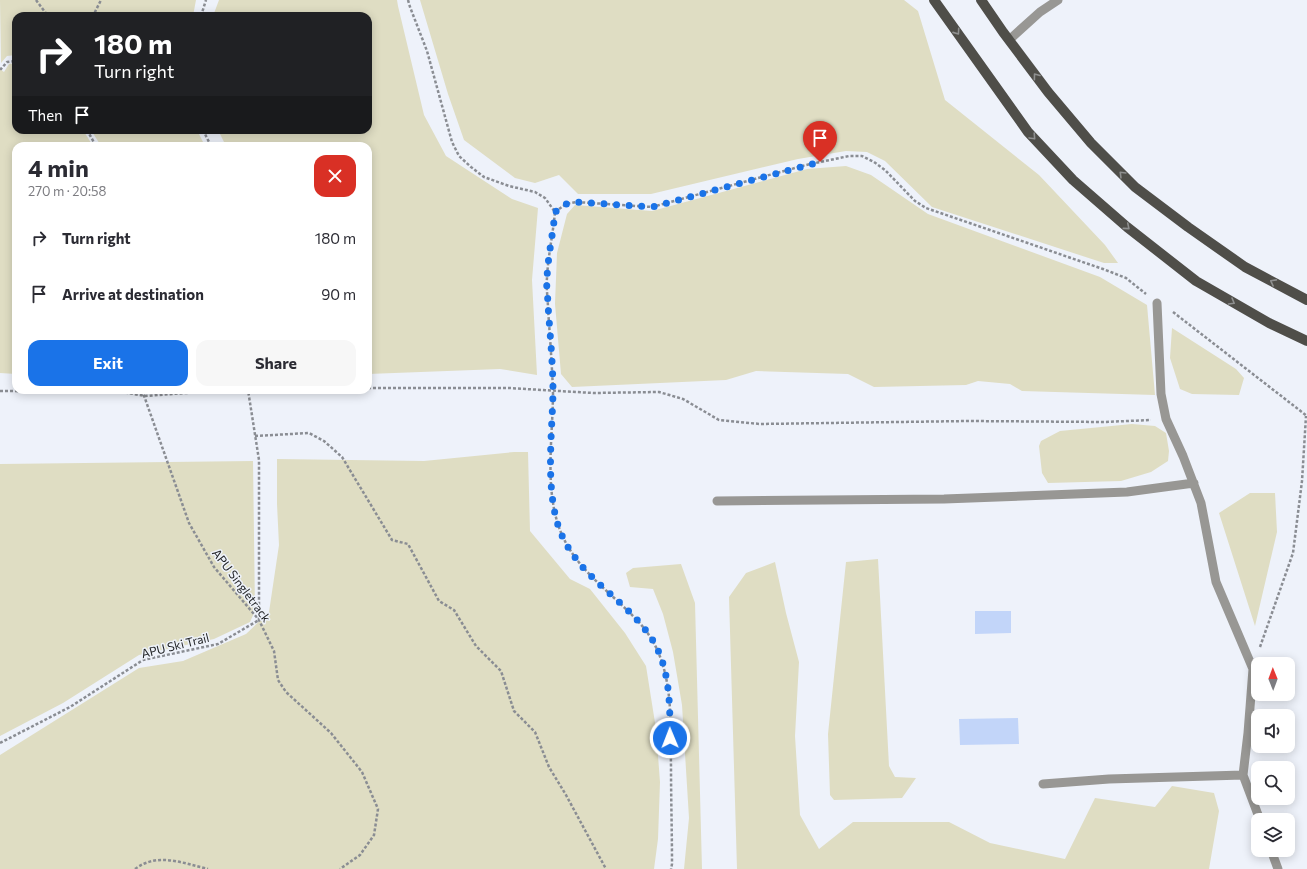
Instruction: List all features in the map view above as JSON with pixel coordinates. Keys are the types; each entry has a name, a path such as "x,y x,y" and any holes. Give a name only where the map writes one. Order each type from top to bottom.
{"main road":[{"path":"934,0 1028,132 1073,180 1127,227 1196,281 1269,324 1307,341"},
{"path":"981,0 1048,92 1091,143 1135,187 1245,267 1307,300"}],"lane":[{"path":"1010,40 1040,12 1058,0"},
{"path":"1157,303 1161,394 1166,419 1183,456 1201,503 1216,582 1251,664"},
{"path":"717,501 944,499 1127,492 1194,483"},
{"path":"1251,695 1243,776 1257,813"},
{"path":"1043,784 1109,779 1243,776"},
{"path":"1274,857 1278,869"}],"path":[{"path":"36,0 45,12"},
{"path":"95,12 101,0"},
{"path":"202,12 206,0"},
{"path":"408,0 427,51 452,142 459,156 484,176 509,186 536,192 544,198 555,212 547,278 553,391 551,475 553,506 560,530 572,554 585,571 643,626 651,637 661,658 669,690 672,849 670,869"},
{"path":"0,68 1,69 7,62 12,61"},
{"path":"555,212 566,204 576,202 652,207 806,165 848,156 862,156 885,170 916,201 926,208 1103,268 1126,278 1157,303 1176,314 1306,416 1302,481 1293,553 1257,657"},
{"path":"372,388 509,388 593,393 659,392 683,399 720,420 760,424 969,421 1104,422 1166,419"},
{"path":"0,391 12,391"},
{"path":"134,394 145,396 172,394"},
{"path":"249,394 259,460 259,620"},
{"name":"APU Singletrack","path":"145,396 190,523 214,568 259,620 274,651 278,680 286,692 331,733 362,772 378,809 374,835 360,855 340,869"},
{"path":"255,436 309,433 324,441 342,457 392,540 408,544 439,601 454,610 476,646 501,671 514,711 534,732 549,767 606,869"},
{"name":"APU Ski Trail","path":"0,744 70,707 143,660 218,644 259,620"},
{"path":"135,869 144,863 168,859 208,869"}],"shaded area":[{"path":"0,0 196,0 194,12 12,12 12,55 7,56 1,63"},
{"path":"219,0 397,0 424,115 446,156 512,199 538,208 532,280 537,375 500,369 372,374 372,142 224,142 220,134 372,134 372,12 214,12"},
{"path":"420,0 904,0 918,11 945,100 1039,175 1105,245 1118,263 1104,263 932,207 885,161 867,152 846,151 798,159 651,194 578,194 559,175 535,183 515,178 464,140 448,94"},
{"path":"9,64 12,64 12,134 86,134 90,142 12,142 12,374 0,373 0,69 4,72"},
{"path":"94,134 199,134 203,142 98,142"},
{"path":"846,166 871,175 928,214 1100,277 1147,305 1155,395 1022,391 1010,384 978,381 966,385 874,387 848,374 756,371 726,380 572,387 561,374 555,304 557,253 567,214 575,205 652,211 807,169"},
{"path":"1172,328 1236,369 1244,378 1239,395 1192,394 1180,389 1170,358"},
{"path":"1132,424 1155,426 1166,433 1169,451 1168,461 1151,472 1121,481 1048,483 1042,473 1039,446 1041,441 1060,431"},
{"path":"514,452 528,452 530,531 570,579 590,589 625,633 646,666 656,729 660,782 658,839 654,869 0,869 0,755 139,668 183,661 246,634 269,612 279,545 277,459 424,461"},
{"path":"253,461 255,611 250,622 214,639 139,655 63,703 0,736 0,464"},
{"path":"1250,493 1275,493 1277,532 1255,626 1219,513"},
{"path":"878,559 889,766 895,777 916,778 902,798 834,800 830,795 828,734 846,562"},
{"path":"775,562 786,613 799,662 795,736 800,815 819,849 853,822 949,822 990,843 1065,859 1095,798 1155,807 1172,786 1214,793 1219,811 1209,869 737,869 729,597 746,573"},
{"path":"681,564 695,603 702,869 684,869 689,818 682,705 673,652 663,614 653,589 630,587 626,573 633,568"}],"building":[{"path":"975,611 1011,611 1011,633 975,634"},
{"path":"1018,718 1019,744 960,745 959,719"}],"route":[{"path":"670,738 669,690 661,658 651,637 643,626 585,571 572,554 560,530 553,506 551,475 553,391 547,278 555,212 566,204 576,202 652,207 820,162"}]}
